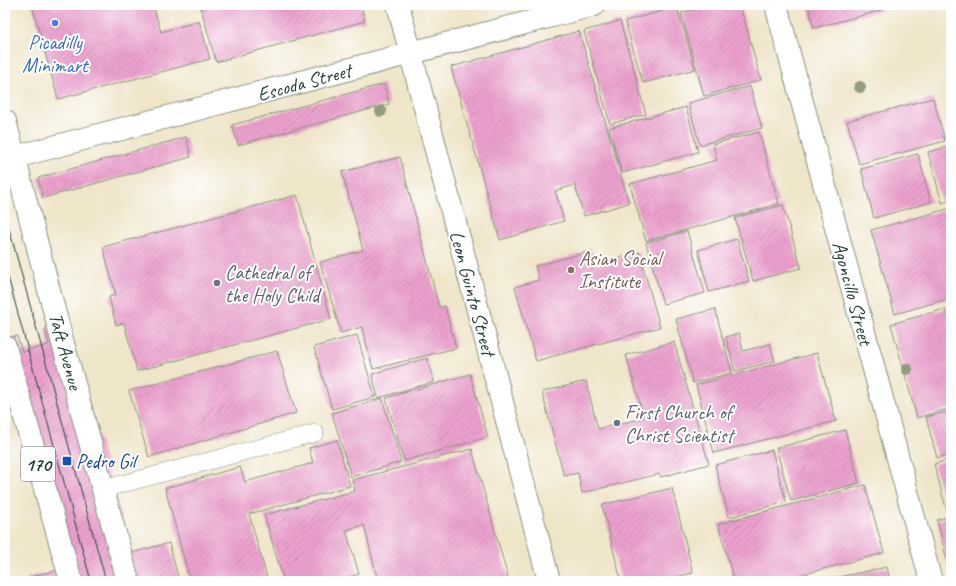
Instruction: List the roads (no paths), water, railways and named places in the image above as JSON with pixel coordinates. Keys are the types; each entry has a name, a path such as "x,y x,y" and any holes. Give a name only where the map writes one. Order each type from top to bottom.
{"street":[{"name":"Leon Guinto Street","path":"398,5 549,581"},
{"name":"Escoda Street","path":"14,157 594,5"},
{"name":"Agoncillo Street","path":"776,5 931,581"},
{"name":"Taft Avenue","path":"5,121 128,581"},
{"name":"170","path":"5,347 9,374 71,581"}],"lane":[{"path":"103,489 315,433"}],"tram line":[{"path":"5,214 106,581"},
{"path":"5,266 91,581"}],"place":[{"name":"Picadilly Minimart","path":"55,23"},
{"name":"Asian Social Institute","path":"571,270"},
{"name":"Cathedral of the Holy Child","path":"217,283"},
{"name":"First Church of Christ Scientist","path":"617,423"},
{"name":"Pedro Gil","path":"67,461"}]}
